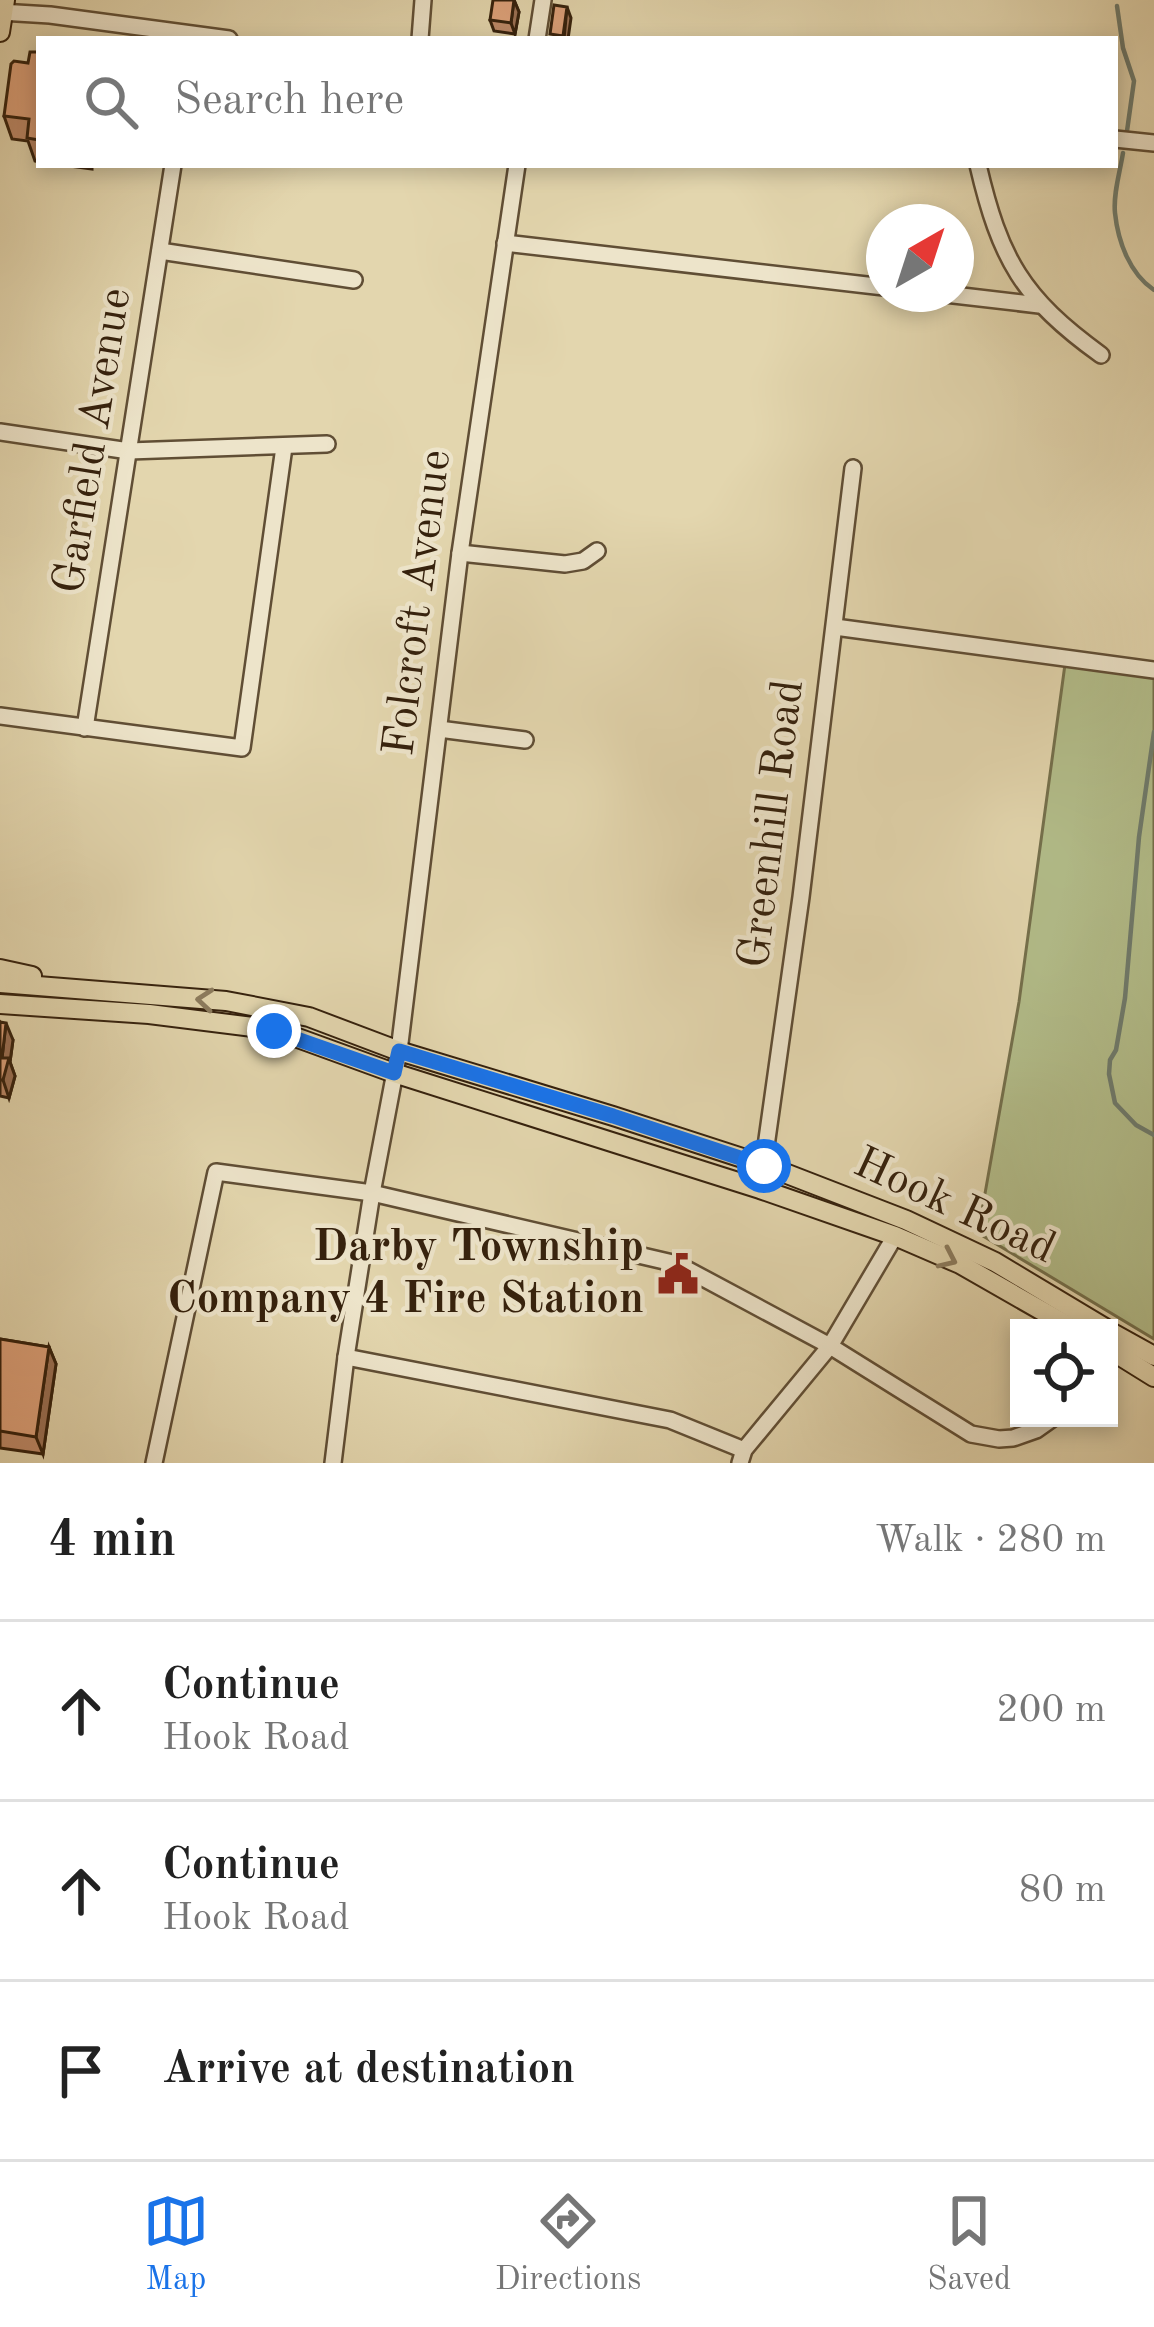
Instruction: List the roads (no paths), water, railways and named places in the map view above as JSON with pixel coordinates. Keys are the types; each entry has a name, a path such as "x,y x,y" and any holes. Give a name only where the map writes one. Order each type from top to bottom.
{"main road":[{"path":"0,969 65,988"},
{"name":"Hook Road","path":"0,982 226,1001 332,1024 399,1051 764,1166 953,1240 1090,1319"},
{"name":"Hook Road","path":"0,1004 148,1014 295,1037 895,1236 959,1264 1056,1319"},
{"name":"Hook Road","path":"1118,1336 1154,1357"},
{"path":"1118,1354 1154,1376"}],"street":[{"path":"420,36 423,0"},
{"path":"537,36 543,0"},
{"path":"2,14 51,7 188,36"},
{"path":"1118,139 1154,143"},
{"name":"Garfield Avenue","path":"85,728 173,168"},
{"name":"Folcroft Avenue","path":"333,1463 372,1193 399,1051 460,553 518,168"},
{"path":"979,168 990,218 1022,283 1039,305 1101,355"},
{"path":"505,243 866,285"},
{"path":"160,251 354,280"},
{"path":"974,297 1039,305"},
{"path":"0,432 129,452 327,444"},
{"path":"0,716 242,748 284,447"},
{"name":"Greenhill Road","path":"760,1189 853,468"},
{"path":"460,553 565,564 583,561 596,551"},
{"path":"835,627 1154,670"},
{"path":"439,729 525,740"},
{"path":"154,1463 216,1172 372,1193 677,1264 830,1346 971,1434 1013,1438 1040,1427"},
{"path":"346,1358 670,1420 742,1457 830,1346 895,1236"}],"waterway":[{"path":"1117,6 1134,81 1127,131"},
{"path":"1123,153 1115,198 1119,235 1132,266 1154,290"},
{"path":"1154,732 1125,998 1109,1074 1115,1103 1136,1125 1154,1135"}],"place":[{"name":"Darby Township Company 4 Fire Station","path":"678,1274"}]}
